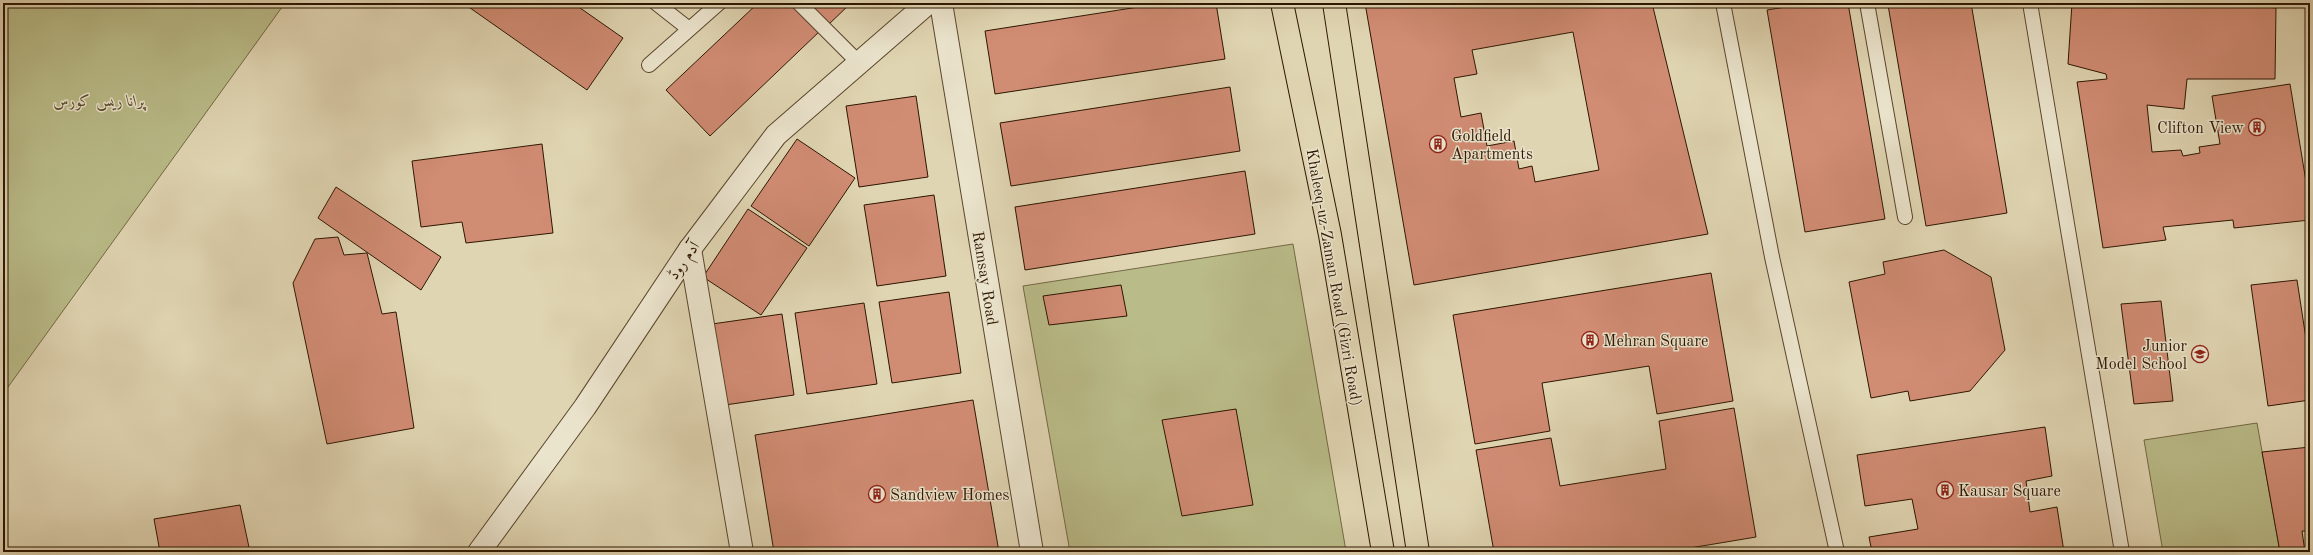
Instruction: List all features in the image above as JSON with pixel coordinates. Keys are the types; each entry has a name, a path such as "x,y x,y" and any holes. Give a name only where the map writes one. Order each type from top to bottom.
{"main road":[{"name":"Khaleeq-uz-Zaman Road (Gizri Road)","path":"1282,3 1330,235 1383,552"},
{"path":"1334,3 1418,552"}],"street":[{"name":"آدم روڈ","path":"479,552 585,407 690,249 776,135 928,3"},
{"name":"Ramsay Road","path":"941,3 1032,552"},
{"path":"690,249 742,552"}],"lane":[{"path":"656,3 689,29"},
{"path":"649,65 718,3"},
{"path":"799,3 858,63"},
{"path":"1723,3 1772,257 1837,552"},
{"path":"1867,3 1905,216"},
{"path":"2030,3 2122,552"}],"green space":[{"name":"پرانا ریس کورس","path":"3,3 285,3 3,394"},
{"path":"1293,244 1346,551 1070,552 1023,286"},
{"path":"2257,423 2280,552 2163,552 2144,440"}],"building":[{"path":"463,3 573,3 623,38 587,90"},
{"path":"758,3 796,3 821,30 710,136 666,90"},
{"path":"802,3 851,3 826,27"},
{"path":"1164,3 1216,3 1225,59 995,94 985,31"},
{"name":"Goldfield Apartments","path":"1365,3 1652,3 1708,234 1414,285","holes":["1573,32 1599,170 1535,182 1532,166 1519,169 1514,141 1487,146 1481,113 1461,117 1454,78 1477,74 1472,50"]},
{"path":"1810,3 1848,3 1885,219 1805,232 1767,10"},
{"path":"1898,3 1971,3 2007,213 1926,226 1888,5"},
{"name":"Clifton View","path":"2072,3 2225,3 2276,8 2275,79 2187,79 2184,109 2147,105 2152,152 2181,150 2183,156 2200,153 2199,147 2220,144 2212,96 2290,84 2310,206 2310,220 2234,228 2233,220 2163,227 2166,240 2103,248 2077,82 2107,79 2106,74 2068,64"},
{"path":"1230,87 1240,151 1011,186 1000,123"},
{"path":"916,96 928,177 859,187 846,106"},
{"path":"797,139 855,178 809,246 751,206"},
{"path":"542,144 553,233 466,243 462,222 421,227 412,161"},
{"path":"1245,171 1255,234 1025,270 1015,207"},
{"path":"336,187 441,257 421,290 318,218"},
{"path":"934,195 946,276 877,286 864,205"},
{"path":"748,209 807,248 761,315 703,277"},
{"path":"338,237 344,255 367,253 382,314 396,312 414,428 327,444 293,283 315,239"},
{"path":"1944,250 1991,277 2005,350 1970,391 1910,401 1908,391 1871,398 1849,282 1885,274 1883,262"},
{"name":"Mehran Square","path":"1711,273 1733,401 1657,414 1649,366 1542,383 1550,431 1475,444 1453,315"},
{"path":"2297,280 2310,365 2310,400 2268,406 2251,285"},
{"path":"1121,285 1127,316 1049,325 1043,296"},
{"path":"949,292 961,373 892,383 879,302"},
{"path":"2161,301 2173,401 2134,404 2121,304"},
{"path":"864,303 877,384 807,394 795,313"},
{"path":"782,314 794,395 725,405 712,324"},
{"name":"Sandview Homes","path":"973,400 999,552 774,552 755,435"},
{"path":"1734,408 1756,537 1666,552 1494,552 1476,450 1551,438 1560,486 1666,469 1659,421"},
{"path":"1236,409 1253,505 1182,516 1162,420"},
{"name":"Kausar Square","path":"2045,427 2052,476 2026,481 2030,512 2057,507 2064,552 1872,552 1869,537 1918,529 1912,499 1865,506 1857,455"},
{"path":"2310,447 2310,531 2302,531 2305,552 2280,552 2262,452"},
{"path":"240,505 250,552 160,552 154,519"}],"place":[{"name":"Clifton View","path":"2257,127"},
{"name":"Goldfield Apartments","path":"1438,144"},
{"name":"Mehran Square","path":"1590,340"},
{"name":"Junior Model School","path":"2200,354"},
{"name":"Kausar Square","path":"1945,490"},
{"name":"Sandview Homes","path":"877,494"}]}
